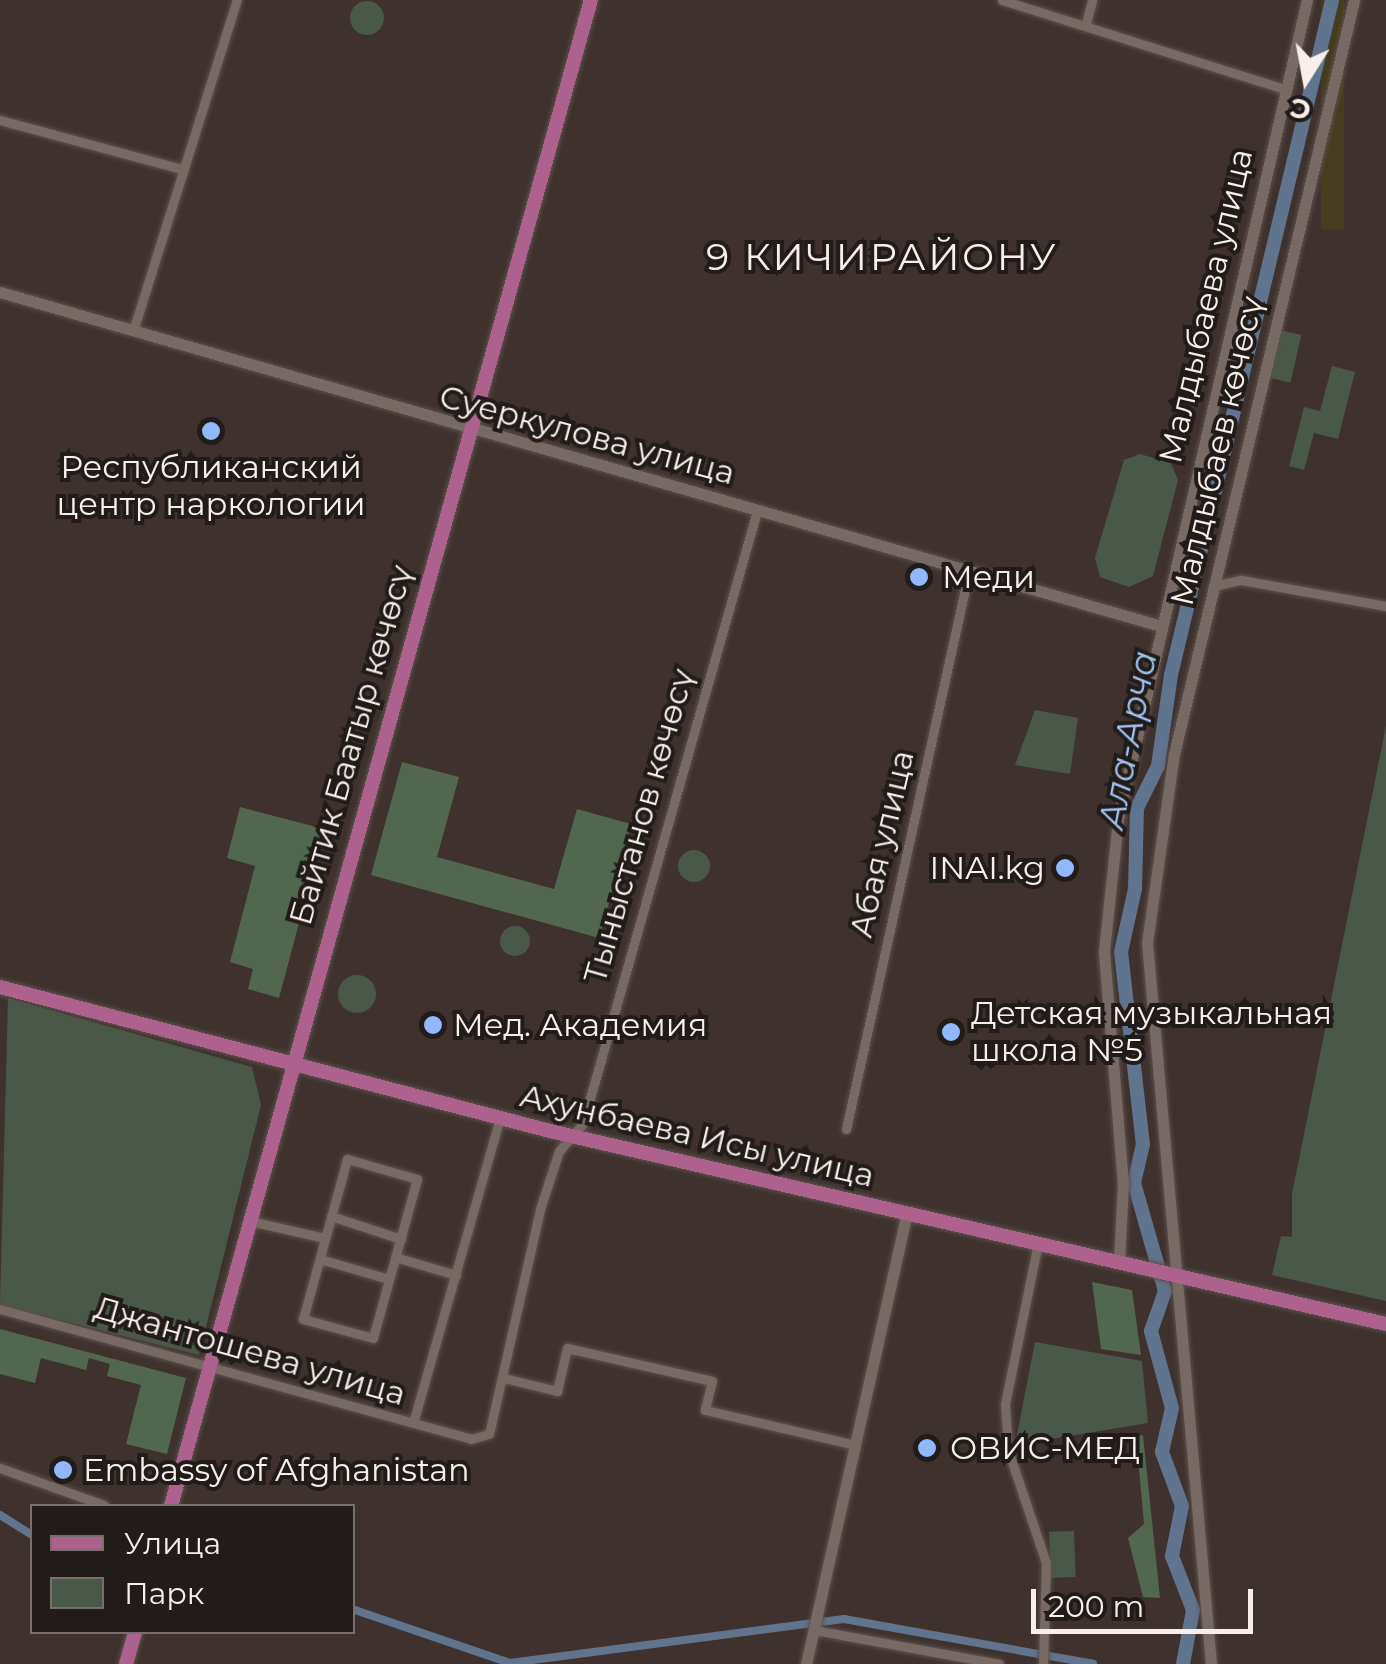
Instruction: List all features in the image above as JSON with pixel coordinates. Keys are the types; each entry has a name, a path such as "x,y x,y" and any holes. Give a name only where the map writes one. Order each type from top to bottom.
{"main road":[{"name":"Байтик Баатыр көчөсү","path":"172,1504 467,431 591,0"},
{"name":"Ахунбаева Исы улица","path":"0,987 574,1136 1386,1324"},
{"path":"126,1664 134,1634"}],"street":[{"path":"132,331 237,0"},
{"path":"1002,0 1086,23 1120,44 1285,89"},
{"path":"1086,23 1092,0"},
{"name":"Малдыбаева улица","path":"1161,626 1307,0"},
{"name":"Малдыбаев көчөсү","path":"1173,1274 1147,943 1156,850 1214,586 1354,0"},
{"path":"0,120 182,168"},
{"name":"Суеркулова улица","path":"0,292 467,431 1161,626"},
{"name":"Тыныстанов көчөсү","path":"486,1437 504,1378 540,1209 559,1151 574,1136 756,510"},
{"name":"Абая улица","path":"846,1129 969,571"},
{"path":"1214,586 1240,580 1386,606"},
{"name":"Малдыбаев көчөсү","path":"1126,1264 1105,931 1121,802 1161,626"},
{"path":"414,1423 500,1118"},
{"path":"348,1159 418,1179 373,1338 303,1318 332,1216 348,1159"},
{"path":"806,1664 907,1213"},
{"path":"332,1216 400,1239"},
{"path":"250,1220 326,1238"},
{"path":"1038,1244 1005,1404 1012,1464 1046,1563 1043,1663"},
{"path":"396,1257 456,1275"},
{"path":"320,1259 390,1279"},
{"path":"1173,1274 1211,1664"},
{"name":"Джантошева улица","path":"0,1309 414,1423 486,1437"},
{"path":"504,1378 556,1391 567,1348 712,1380 706,1410 856,1446"},
{"path":"0,1468 99,1504"},
{"path":"816,1623 999,1664"}],"green space":[{"path":"367,1 379,6 384,18 379,30 367,35 355,30 350,18 355,6"},
{"path":"1280,330 1301,335 1290,383 1269,378"},
{"path":"1332,366 1355,372 1338,439 1314,433 1304,470 1289,466 1304,407 1320,411"},
{"path":"1140,454 1171,463 1178,480 1153,576 1129,587 1100,577 1095,558 1124,460"},
{"path":"1035,710 1078,718 1070,774 1015,765"},
{"path":"1386,726 1386,1301 1272,1275 1281,1236 1292,1237 1292,1194"},
{"path":"402,762 459,777 437,857 554,889 577,809 631,824 599,938 371,875"},
{"path":"240,807 324,829 279,998 248,989 253,969 230,962 255,866 227,858"},
{"path":"694,850 705,855 710,866 705,877 694,882 683,877 678,866 683,855"},
{"path":"515,926 526,930 530,941 526,952 515,956 504,952 500,941 504,930"},
{"path":"357,975 371,980 376,994 371,1008 357,1013 343,1008 338,994 343,980"},
{"path":"8,998 252,1067 261,1105 199,1355 0,1305"},
{"path":"1092,1282 1132,1290 1141,1355 1101,1349"},
{"path":"0,1329 186,1378 167,1454 126,1444 141,1385 107,1376 110,1364 89,1358 86,1370 41,1358 35,1383 0,1374"},
{"path":"1035,1342 1142,1361 1148,1423 1015,1445"},
{"path":"1143,1435 1160,1598 1143,1597 1128,1538 1144,1524 1136,1436"},
{"path":"1074,1531 1076,1577 1051,1578 1049,1532"}],"sand":[{"path":"1321,0 1344,0 1344,229 1321,229"}],"waterway":[{"name":"Ала-Арча","path":"1183,1664 1193,1610 1172,1556 1182,1506 1162,1452 1172,1408 1151,1331 1165,1291 1134,1183 1143,1145 1121,952 1135,889 1137,808 1158,766 1171,675 1332,0"},
{"path":"0,1515 30,1534"},
{"path":"355,1610 510,1663 844,1619 1093,1664"}],"place":[{"name":"Республиканский центр наркологии","path":"211,431"},
{"name":"Меди","path":"919,577"},
{"name":"INAI.kg","path":"1065,868"},
{"name":"Мед. Академия","path":"433,1025"},
{"name":"Детская музыкальная школа №5","path":"951,1032"},
{"name":"ОВИС-МЕД","path":"927,1448"},
{"name":"Embassy of Afghanistan","path":"63,1470"}],"district":[{"name":"9 КИЧИРАЙОНУ","path":"882,257"}]}
